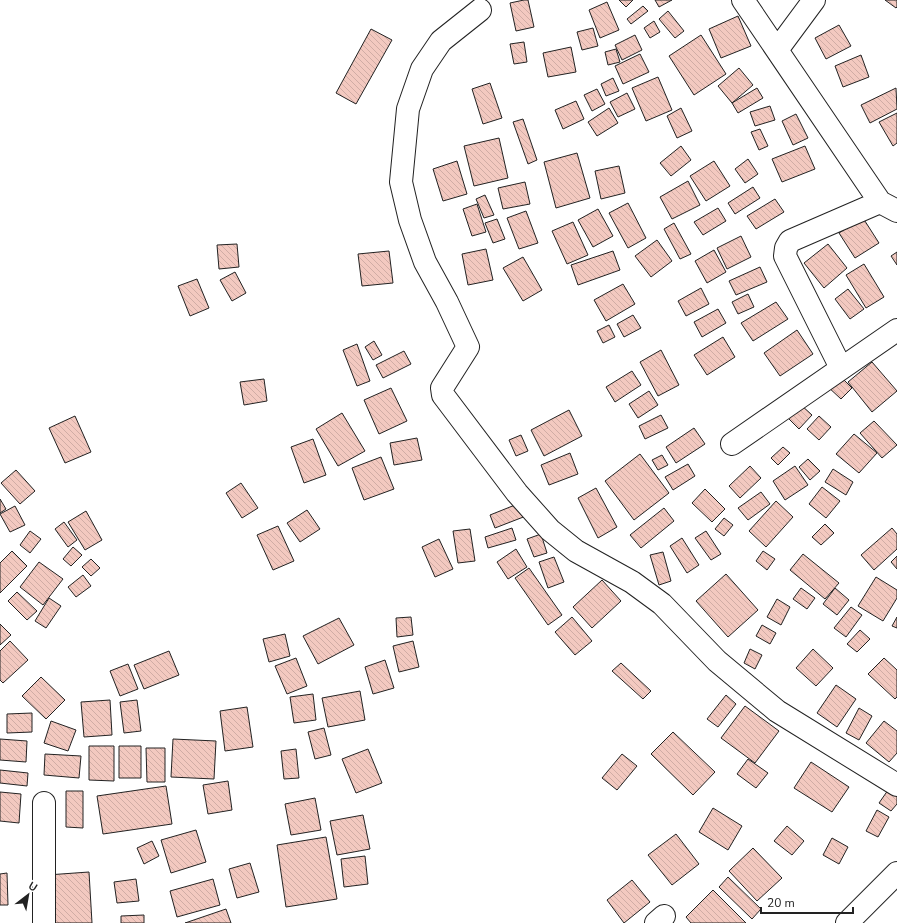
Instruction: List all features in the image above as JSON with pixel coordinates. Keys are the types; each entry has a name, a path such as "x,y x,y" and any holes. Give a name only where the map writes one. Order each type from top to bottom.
{"street":[{"path":"743,0 889,206 790,241 786,248 785,256 841,368"},
{"path":"777,50 814,0"},
{"path":"480,10 441,41 422,69 408,109 401,182 402,190 410,220 425,262 447,302 468,347 442,388 443,395 517,493 550,530 576,551 632,582 662,604 717,661 777,712 897,785"},
{"path":"732,444 897,330"},
{"path":"44,803 44,923"},
{"path":"847,923 897,874"}],"building":[{"path":"528,0 534,27 516,31 510,3"},
{"path":"619,0 633,0 626,7"},
{"path":"655,0 672,0 659,7"},
{"path":"885,0 897,0 897,7 896,8"},
{"path":"607,2 619,30 600,38 589,10"},
{"path":"643,6 648,11 631,24 627,19"},
{"path":"668,11 684,31 675,38 659,19"},
{"path":"738,16 751,46 721,58 709,29"},
{"path":"654,21 660,32 650,38 644,28"},
{"path":"839,25 851,46 826,59 815,38"},
{"path":"593,28 598,46 582,50 577,32"},
{"path":"371,29 392,40 356,104 336,93"},
{"path":"635,35 642,50 622,60 615,45"},
{"path":"701,35 726,74 694,95 669,56"},
{"path":"524,42 527,62 514,64 510,44"},
{"path":"571,47 576,72 548,77 543,53"},
{"path":"616,49 620,62 608,65 605,52"},
{"path":"640,54 649,72 623,84 615,66"},
{"path":"861,55 869,77 843,87 835,66"},
{"path":"739,68 753,85 732,103 718,86"},
{"path":"658,77 672,110 646,121 632,88"},
{"path":"613,78 619,91 606,96 601,84"},
{"path":"490,83 502,118 483,124 472,89"},
{"path":"757,88 763,98 738,113 732,103"},
{"path":"896,88 897,109 870,123 861,105"},
{"path":"597,89 605,104 592,111 584,95"},
{"path":"627,93 635,109 618,117 610,102"},
{"path":"576,101 584,119 563,129 555,110"},
{"path":"770,106 775,120 755,126 750,112"},
{"path":"609,108 618,123 597,136 588,122"},
{"path":"681,108 692,131 677,138 667,116"},
{"path":"897,113 897,143 893,146 879,122"},
{"path":"796,114 808,138 793,145 782,121"},
{"path":"523,119 537,160 528,164 513,122"},
{"path":"760,129 768,146 759,150 751,132"},
{"path":"499,138 508,178 474,186 464,146"},
{"path":"681,146 691,160 671,176 660,163"},
{"path":"805,146 815,169 782,182 772,159"},
{"path":"577,153 590,198 556,208 544,162"},
{"path":"748,159 758,174 745,183 735,169"},
{"path":"457,161 467,194 443,201 433,169"},
{"path":"714,161 730,186 706,201 690,176"},
{"path":"619,166 625,193 601,199 595,171"},
{"path":"688,181 700,205 672,219 660,197"},
{"path":"525,182 530,204 503,209 498,188"},
{"path":"753,187 760,198 735,214 728,203"},
{"path":"485,195 494,215 484,218 476,199"},
{"path":"775,199 784,212 756,229 747,216"},
{"path":"628,203 646,238 628,248 609,213"},
{"path":"477,204 486,232 472,236 463,209"},
{"path":"718,208 726,221 703,235 694,222"},
{"path":"598,209 613,236 593,247 578,220"},
{"path":"526,211 538,243 519,249 507,218"},
{"path":"863,218 879,243 855,258 839,233"},
{"path":"497,219 505,239 493,243 485,223"},
{"path":"573,222 588,255 567,264 552,231"},
{"path":"674,223 691,254 680,259 664,229"},
{"path":"741,236 751,257 727,269 717,248"},
{"path":"657,240 672,261 651,277 635,256"},
{"path":"237,244 239,267 219,269 217,245"},
{"path":"828,244 847,268 824,288 804,263"},
{"path":"486,249 493,280 468,285 462,254"},
{"path":"714,250 726,272 707,283 695,261"},
{"path":"389,251 393,283 362,286 358,254"},
{"path":"613,251 620,270 578,285 571,265"},
{"path":"897,252 897,265 891,256"},
{"path":"523,257 542,290 523,301 503,268"},
{"path":"864,264 884,297 866,308 846,275"},
{"path":"760,267 767,282 736,295 729,281"},
{"path":"235,272 246,293 232,301 220,280"},
{"path":"197,279 209,308 190,316 178,286"},
{"path":"623,284 635,304 606,321 594,300"},
{"path":"701,288 709,304 686,316 678,301"},
{"path":"848,289 864,309 850,319 835,299"},
{"path":"748,294 754,307 738,314 732,302"},
{"path":"776,302 788,319 753,341 741,323"},
{"path":"718,309 726,323 702,337 694,322"},
{"path":"633,315 641,328 624,337 617,324"},
{"path":"609,325 615,337 603,343 597,331"},
{"path":"797,330 813,354 780,376 764,353"},
{"path":"723,337 735,357 707,375 694,355"},
{"path":"374,341 382,355 373,360 365,347"},
{"path":"357,344 370,381 357,386 343,350"},
{"path":"661,350 679,385 658,396 640,362"},
{"path":"404,351 411,364 383,378 376,365"},
{"path":"872,362 897,391 872,412 848,382"},
{"path":"632,371 641,385 615,402 606,387"},
{"path":"838,374 852,388 841,399 827,386"},
{"path":"264,379 267,401 244,405 240,382"},
{"path":"391,388 407,421 379,434 364,400"},
{"path":"649,391 658,405 638,418 629,404"},
{"path":"800,404 812,415 799,429 787,417"},
{"path":"569,410 582,436 544,456 531,430"},
{"path":"342,413 365,451 338,466 316,429"},
{"path":"661,415 668,428 645,439 639,426"},
{"path":"75,416 91,452 65,463 49,428"},
{"path":"819,416 831,427 819,440 807,429"},
{"path":"874,421 897,445 882,458 860,433"},
{"path":"694,428 705,444 676,463 666,447"},
{"path":"854,434 877,453 859,473 836,454"},
{"path":"521,435 528,451 516,456 509,440"},
{"path":"417,438 422,460 394,465 390,443"},
{"path":"313,439 326,475 304,483 291,447"},
{"path":"783,447 790,453 778,465 771,458"},
{"path":"570,453 578,474 549,485 541,465"},
{"path":"640,454 669,493 634,520 605,481"},
{"path":"662,455 668,465 658,470 652,460"},
{"path":"381,457 394,489 364,500 352,468"},
{"path":"808,459 820,471 810,480 799,467"},
{"path":"688,464 695,476 673,490 665,477"},
{"path":"750,466 761,478 740,498 729,486"},
{"path":"795,466 808,485 785,500 773,481"},
{"path":"833,469 853,482 846,495 825,482"},
{"path":"16,470 35,491 20,504 1,483"},
{"path":"241,483 258,508 242,518 226,493"},
{"path":"822,487 840,501 826,518 809,504"},
{"path":"596,488 617,527 598,538 578,498"},
{"path":"705,489 725,509 712,522 692,503"},
{"path":"761,492 770,504 748,520 738,508"},
{"path":"0,499 6,509 0,513"},
{"path":"776,501 793,517 766,547 749,531"},
{"path":"520,503 526,516 495,528 490,515"},
{"path":"15,506 25,525 10,532 0,514"},
{"path":"664,508 674,521 641,548 630,535"},
{"path":"307,510 320,529 300,542 287,523"},
{"path":"86,511 102,540 85,550 68,522"},
{"path":"724,518 733,525 724,536 715,529"},
{"path":"64,522 77,540 68,547 55,529"},
{"path":"825,524 834,533 821,545 812,537"},
{"path":"278,526 294,561 273,570 257,535"},
{"path":"512,528 516,540 488,548 485,537"},
{"path":"892,528 897,534 897,549 874,570 861,555"},
{"path":"470,529 475,561 458,563 453,531"},
{"path":"30,531 41,539 30,553 20,545"},
{"path":"706,531 721,554 711,560 695,538"},
{"path":"541,534 547,553 534,557 527,539"},
{"path":"682,538 699,565 687,573 670,546"},
{"path":"439,539 453,569 435,577 422,547"},
{"path":"73,547 82,555 71,566 63,559"},
{"path":"516,549 527,567 508,579 497,562"},
{"path":"12,551 27,566 0,593 0,563"},
{"path":"763,551 775,559 767,570 756,561"},
{"path":"663,552 671,581 659,585 650,555"},
{"path":"803,554 839,583 825,599 790,570"},
{"path":"897,556 897,569 891,562"},
{"path":"554,557 564,582 548,588 539,562"},
{"path":"91,559 100,568 91,576 82,567"},
{"path":"39,562 63,579 43,605 20,587"},
{"path":"529,568 562,615 548,625 515,578"},
{"path":"726,574 758,610 728,637 696,601"},
{"path":"83,575 91,586 76,597 68,587"},
{"path":"876,577 897,590 897,598 883,621 858,606"},
{"path":"602,580 621,601 592,628 573,607"},
{"path":"801,588 815,598 807,609 793,599"},
{"path":"835,588 849,600 837,615 823,604"},
{"path":"17,592 37,611 27,620 8,601"},
{"path":"49,598 61,606 46,628 35,621"},
{"path":"777,599 790,607 781,625 767,617"},
{"path":"851,607 862,615 846,637 834,628"},
{"path":"411,617 413,635 397,637 396,618"},
{"path":"572,617 592,641 575,655 555,632"},
{"path":"897,617 897,628 892,626"},
{"path":"339,618 354,645 318,664 303,636"},
{"path":"0,624 11,635 0,645"},
{"path":"762,625 776,633 770,644 756,636"},
{"path":"860,630 870,639 857,652 847,644"},
{"path":"285,634 290,656 269,662 263,639"},
{"path":"10,641 28,660 3,683 0,680 0,651"},
{"path":"413,641 419,667 399,672 393,646"},
{"path":"750,649 762,655 755,669 744,663"},
{"path":"813,649 833,668 816,686 796,668"},
{"path":"169,651 179,675 144,689 134,665"},
{"path":"296,658 307,686 287,694 275,666"},
{"path":"884,658 897,670 897,697 895,699 868,674"},
{"path":"385,660 394,688 373,694 365,667"},
{"path":"621,663 651,691 643,699 612,671"},
{"path":"128,664 138,689 120,696 110,671"},
{"path":"41,677 65,700 46,719 22,696"},
{"path":"836,685 856,699 837,727 817,713"},
{"path":"360,691 365,720 328,727 322,698"},
{"path":"313,694 316,720 294,723 290,697"},
{"path":"726,695 736,704 718,727 707,719"},
{"path":"110,700 112,735 84,737 81,702"},
{"path":"137,700 141,731 124,733 120,702"},
{"path":"745,706 779,731 755,763 721,738"},
{"path":"247,707 253,747 225,751 220,711"},
{"path":"859,708 872,716 859,740 846,733"},
{"path":"32,713 32,732 7,733 7,714"},
{"path":"51,721 76,730 68,751 44,743"},
{"path":"884,721 897,731 897,753 889,762 866,743"},
{"path":"324,728 331,755 315,759 308,732"},
{"path":"673,732 715,772 693,795 651,754"},
{"path":"0,739 27,741 26,762 0,760"},
{"path":"173,739 216,741 214,779 171,777"},
{"path":"89,746 114,746 114,781 89,780"},
{"path":"119,746 141,746 141,778 119,778"},
{"path":"146,748 165,748 165,782 147,782"},
{"path":"296,749 299,778 284,779 281,751"},
{"path":"368,749 382,783 356,793 342,759"},
{"path":"45,754 81,756 79,778 44,775"},
{"path":"622,754 637,766 617,790 602,778"},
{"path":"748,759 768,773 756,788 737,774"},
{"path":"811,762 849,787 832,812 794,788"},
{"path":"0,770 28,773 27,786 0,783"},
{"path":"228,781 232,810 208,814 203,785"},
{"path":"893,783 897,786 897,804 891,811 879,803"},
{"path":"166,786 172,824 103,834 97,796"},
{"path":"66,791 83,791 83,828 66,827"},
{"path":"0,792 21,794 19,823 0,821"},
{"path":"315,798 321,830 291,835 285,804"},
{"path":"713,808 742,826 728,850 699,832"},
{"path":"877,810 889,817 878,837 866,831"},
{"path":"363,815 370,849 337,855 330,821"},
{"path":"787,826 804,841 792,855 774,841"},
{"path":"196,830 206,862 171,873 161,840"},
{"path":"676,834 699,864 672,885 648,855"},
{"path":"326,837 337,899 286,907 277,845"},
{"path":"832,838 848,847 839,864 823,855"},
{"path":"152,841 159,856 144,864 137,848"},
{"path":"753,848 782,878 757,901 729,871"},
{"path":"365,856 368,884 344,887 341,859"},
{"path":"250,863 259,892 237,898 229,869"},
{"path":"89,872 92,923 50,923 47,875"},
{"path":"7,873 8,905 0,905 0,874"},
{"path":"728,877 761,909 752,919 719,887"},
{"path":"136,879 139,901 117,903 114,882"},
{"path":"213,879 220,905 177,917 170,891"},
{"path":"632,880 650,902 624,923 607,900"},
{"path":"713,890 746,923 691,923 686,917"},
{"path":"226,909 231,923 185,923"},
{"path":"144,915 144,923 121,923 121,916"}]}
